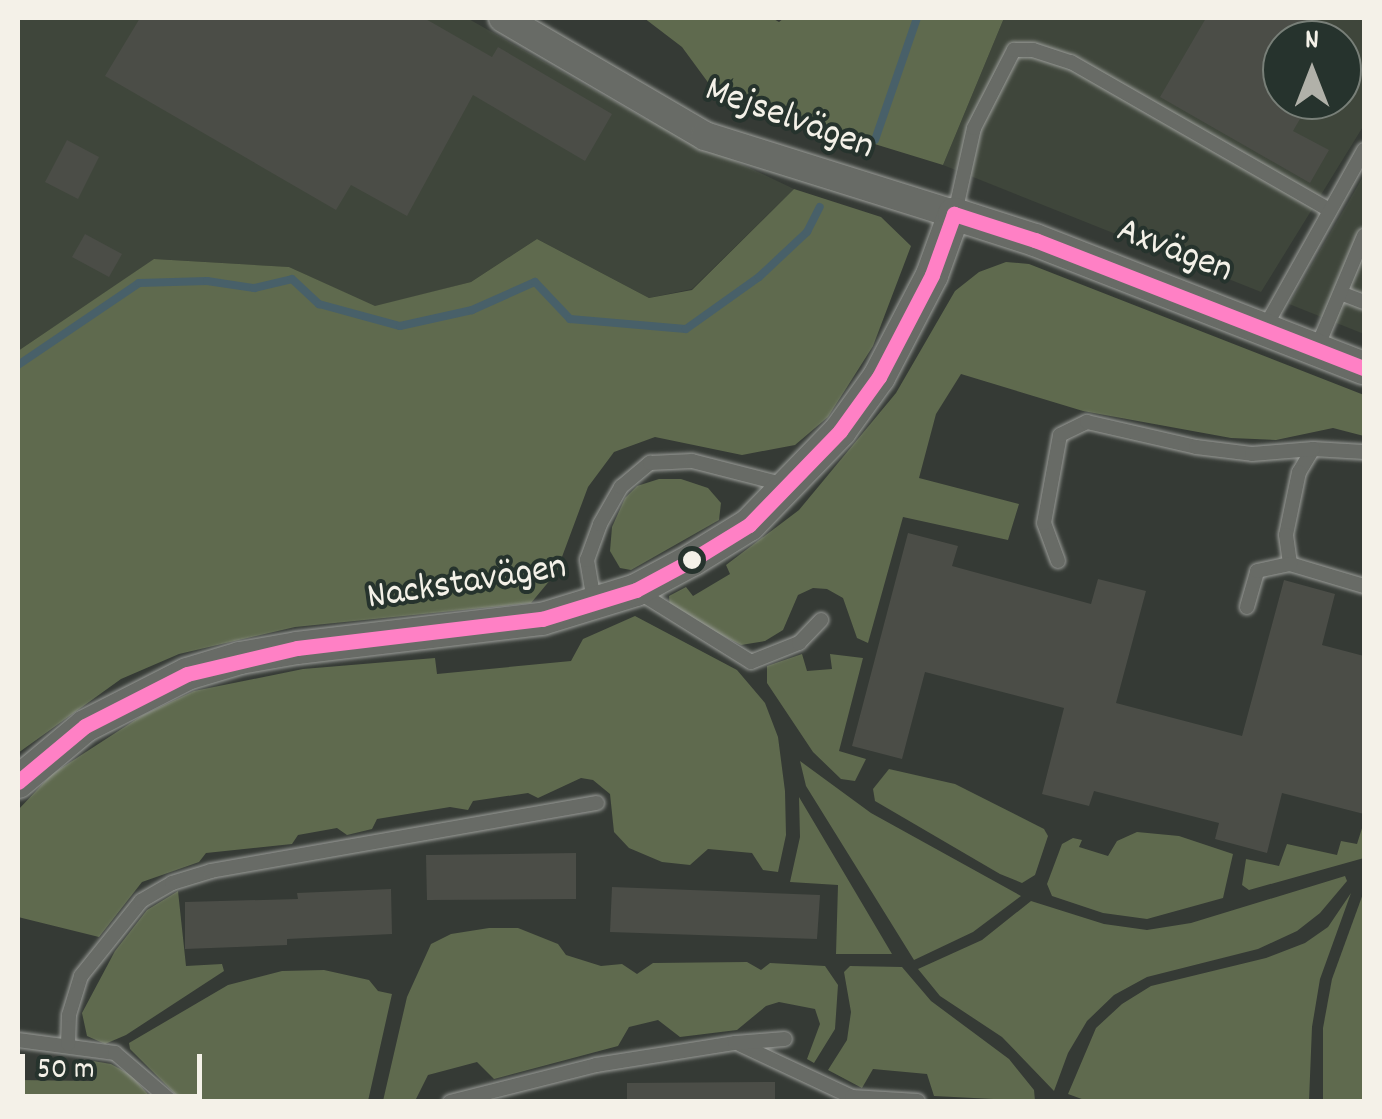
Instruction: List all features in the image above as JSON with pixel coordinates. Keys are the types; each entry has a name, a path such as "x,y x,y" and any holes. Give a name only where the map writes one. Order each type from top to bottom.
{"street":[{"name":"Mejselvägen","path":"504,18 705,136 954,214"},
{"name":"Axvägen","path":"954,214 1364,368"},
{"name":"Nackstavägen","path":"18,782 84,726 187,674 240,658 542,620 636,590 749,525 792,486 878,377 932,275 954,214"}],"lane":[{"path":"954,214 974,128 1014,50 1032,50 1071,62 1328,209"},
{"path":"1264,330 1364,150"},
{"path":"1316,350 1343,294 1364,236"},
{"path":"1343,294 1364,302"},
{"path":"1058,561 1044,524 1060,435 1087,422 1196,447 1252,454 1313,449 1364,452"},
{"path":"1290,564 1286,535 1300,472 1313,449"},
{"path":"594,604 588,560 600,524 621,486 650,464 692,462 792,486"},
{"path":"1247,607 1257,571 1290,564 1364,586"},
{"path":"636,590 751,662 799,643 821,620"},
{"path":"68,1044 69,1015 82,976 141,901 172,884 211,871 597,803"},
{"path":"18,1040 115,1053 172,1102"},
{"path":"450,1102 596,1066 735,1043 785,1040"},
{"path":"735,1043 852,1097 918,1101"}],"shaded area":[{"path":"18,18 467,18 646,119 794,189 692,289 649,298 537,239 471,282 375,307 289,267 155,259 18,351"},
{"path":"1004,18 1364,18 1364,125 1261,292 943,165"},
{"path":"1364,175 1364,334 1289,304"}],"green space":[{"path":"644,18 772,18 779,22 784,18 1004,18 943,165 718,96 682,47"},
{"path":"794,189 881,217 911,246 873,346 828,417 795,445 742,455 655,437 614,452 588,487 556,573 531,603 295,627 179,654 121,679 18,753 18,351 154,259 289,267 375,306 471,282 537,239 649,298 692,290"},
{"path":"1006,262 1029,264 1364,395 1364,436 1333,428 1276,440 1231,438 1083,411 961,374 936,414 919,478 1019,504 1008,540 903,517 868,643 857,638 843,598 827,589 813,588 798,595 783,630 765,641 741,645 670,609 669,596 686,587 693,596 730,574 726,565 799,510 896,393 955,291 979,272"},
{"path":"659,479 681,479 708,488 721,503 719,520 631,570 620,568 610,551 612,527 625,498 637,486"},
{"path":"635,616 737,670 765,703 778,737 785,791 786,835 778,872 763,870 752,853 708,849 690,865 662,862 629,848 614,832 610,794 593,780 581,778 538,798 528,793 473,801 468,810 450,807 377,819 372,829 347,835 337,828 298,835 292,844 206,853 199,862 142,882 99,937 18,917 18,810 52,774 143,715 194,691 303,669 435,658 437,674 571,661 583,639"},
{"path":"802,654 807,671 832,669 830,654 863,658 839,751 866,759 855,781 841,779 813,752 767,683 767,666"},
{"path":"800,761 871,813 1021,896 973,932 914,960 806,786"},
{"path":"889,769 955,784 1044,829 1048,836 1035,875 1022,883 1000,874 875,801 873,789"},
{"path":"799,797 892,954 836,954 838,885 790,882 800,837"},
{"path":"1363,825 1364,858 1249,890 1242,885 1246,859 1279,866 1287,844 1337,855 1341,841 1357,844"},
{"path":"1137,832 1179,836 1233,854 1223,898 1147,919 1103,913 1052,896 1047,884 1062,844 1073,838 1082,840 1079,847 1108,856 1117,841"},
{"path":"1345,876 1347,881 1320,913 1297,931 1258,949 1147,977 1114,995 1087,1021 1068,1053 1054,1091 1002,1037 940,996 918,969 982,940 1031,901 1104,924 1147,930 1191,923"},
{"path":"178,891 186,966 222,964 224,971 126,1035 105,1044 87,1036 82,1013 115,951 147,910"},
{"path":"1364,891 1364,1101 1323,1101 1323,1028 1332,979"},
{"path":"1351,893 1320,979 1312,1027 1309,1101 1090,1102 1068,1094 1096,1028 1122,1004 1151,986 1266,958 1305,943 1328,927"},
{"path":"518,928 558,944 566,955 601,966 622,964 637,974 653,963 747,962 761,970 770,963 825,966 838,985 835,1029 814,1063 807,1059 820,1024 815,1009 779,1002 766,1006 737,1030 680,1037 658,1020 629,1027 618,1046 494,1079 477,1062 428,1075 416,1099 383,1101 407,997 431,944 451,934"},
{"path":"850,966 902,967 931,1001 1009,1059 1034,1090 1035,1101 934,1096 927,1074 873,1069 862,1088 828,1070 847,1040 851,1012 844,972"},
{"path":"324,970 369,980 378,991 392,994 368,1101 182,1101 130,1049 129,1043 228,985 282,971"},
{"path":"93,1061 111,1064 131,1075 154,1101 18,1102 18,1080 93,1081"}],"building":[{"path":"140,18 424,18 492,57 498,47 612,114 585,161 473,95 407,216 351,185 336,210 105,76"},
{"path":"1206,18 1308,18 1311,20 1262,20 1262,120 1299,120 1293,131 1329,150 1310,183 1160,97"},
{"path":"67,140 99,157 78,199 45,182"},
{"path":"85,234 122,254 109,277 72,257"},
{"path":"908,533 958,546 952,566 1091,604 1098,579 1146,591 1116,703 1242,736 1284,580 1335,594 1322,645 1364,656 1364,814 1282,793 1267,853 1215,839 1219,823 1094,791 1089,806 1042,794 1064,708 925,672 902,759 852,746"},
{"path":"576,853 576,899 427,900 426,855"},
{"path":"612,887 820,895 817,939 610,932"},
{"path":"391,889 392,934 287,939 287,945 185,949 185,902 298,899 297,893"},
{"path":"775,1082 775,1102 627,1102 627,1083"}],"waterway":[{"path":"875,140 917,18"},
{"path":"18,365 139,283 207,281 254,288 292,279 319,304 400,326 472,310 535,282 570,319 686,329 759,277 807,232 820,207"}],"transit line":[{"path":"18,782 85,726 187,674 297,648 542,619 636,590 692,560 749,525 840,431 879,377 932,275 954,214 1035,240 1364,368"}]}
